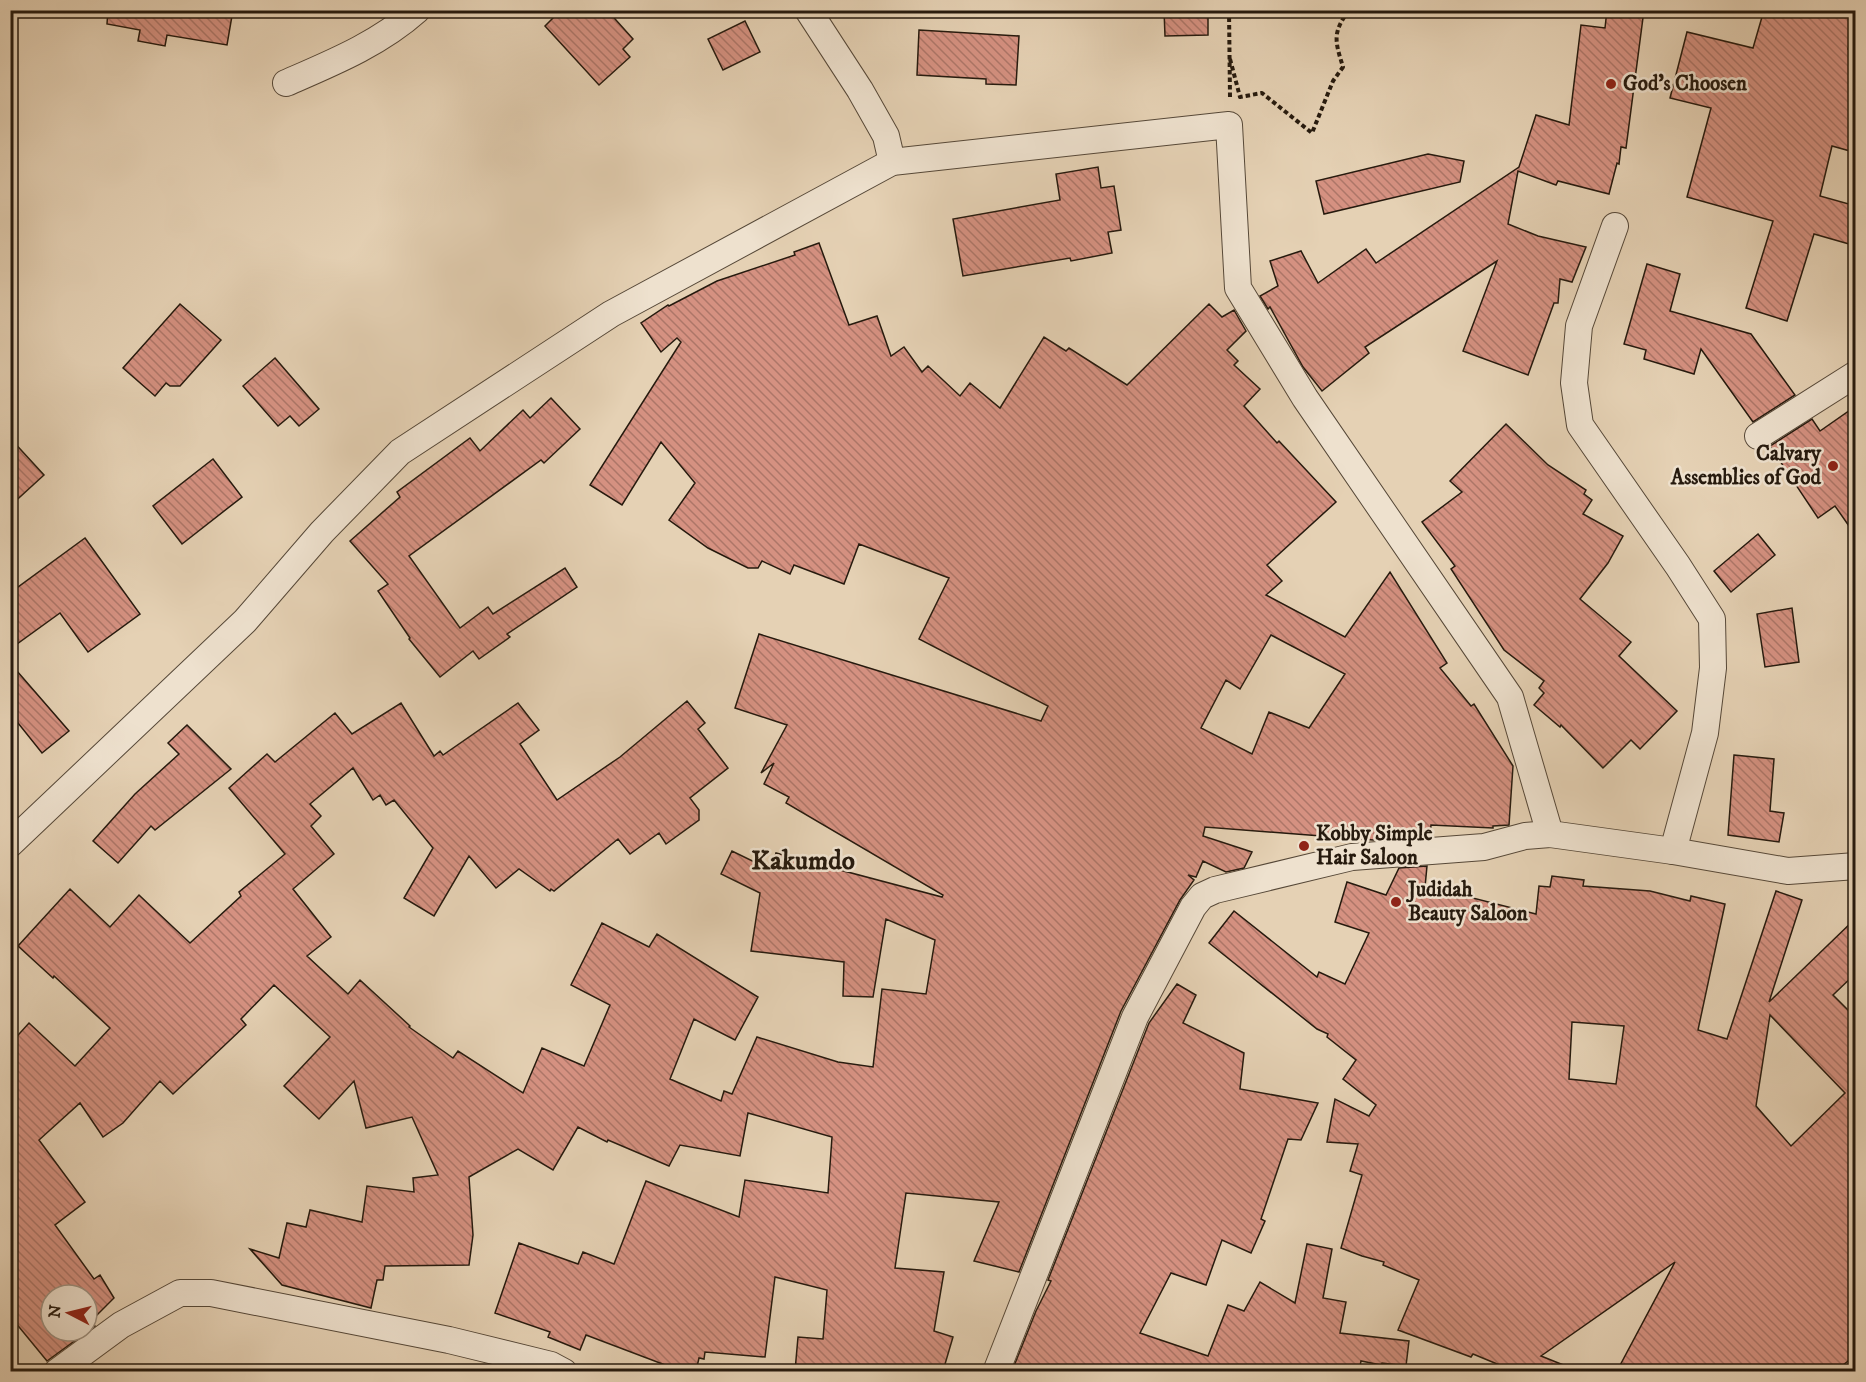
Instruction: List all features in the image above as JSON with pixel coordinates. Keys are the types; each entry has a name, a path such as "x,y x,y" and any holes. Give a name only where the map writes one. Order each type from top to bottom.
{"street":[{"path":"286,82 348,56 388,33 417,10"},
{"path":"808,10 886,136 892,162"},
{"path":"10,844 245,621 322,532 400,452 611,314 892,162 1229,125 1238,288 1305,398 1510,697 1550,834"},
{"path":"1615,226 1579,326 1574,383 1580,425 1712,619 1713,668 1706,734 1673,851"},
{"path":"1758,436 1856,374"},
{"path":"996,1371 1135,1017 1193,907 1202,896 1221,889 1352,857 1484,847 1525,837 1550,834 1673,851 1788,872 1856,866"},
{"path":"57,1371 121,1325 180,1293 211,1293 449,1340 551,1365 564,1371"}],"path":[{"path":"1229,10 1229,125"},
{"path":"1230,59 1240,96 1262,93 1312,133 1333,81 1343,67 1337,47 1337,26 1349,10"}],"building":[{"path":"108,10 233,10 227,45 167,35 165,46 138,41 140,30 107,24"},
{"path":"561,10 607,10 633,39 623,49 630,57 599,85 545,26"},
{"path":"1164,10 1208,10 1208,35 1165,36"},
{"path":"1607,10 1644,10 1626,148 1621,147 1619,164 1617,163 1609,194 1558,181 1556,185 1518,171 1508,224 1538,236 1586,247 1572,282 1560,279 1558,303 1554,303 1528,375 1463,351 1497,261 1365,347 1369,353 1322,391 1303,367 1270,307 1268,309 1260,296 1278,286 1270,261 1301,251 1318,283 1366,249 1376,263 1519,167 1536,115 1569,125 1581,25 1605,28"},
{"path":"1764,10 1856,10 1856,27 1848,49 1856,51 1856,133 1850,151 1832,146 1820,196 1856,206 1856,246 1814,234 1787,321 1746,308 1773,221 1687,197 1711,108 1670,98 1687,32 1753,48"},
{"path":"745,21 760,52 723,70 708,39"},
{"path":"919,30 1019,36 1016,85 986,84 986,79 917,75"},
{"path":"1428,154 1464,161 1460,182 1324,214 1316,181"},
{"path":"1098,167 1101,188 1114,186 1121,230 1108,232 1112,253 963,276 953,219 1060,200 1056,174"},
{"path":"819,243 849,325 877,316 891,356 904,347 922,372 928,366 960,396 970,383 1000,408 1044,337 1066,351 1069,348 1127,385 1209,304 1222,317 1234,310 1246,331 1227,350 1238,361 1234,365 1260,389 1244,406 1336,502 1267,565 1282,581 1266,595 1345,637 1390,572 1447,663 1440,668 1471,706 1474,704 1513,766 1509,825 1493,826 1493,828 1431,825 1430,836 1373,840 1205,827 1203,836 1252,852 1244,868 1226,872 1203,861 1196,877 1188,875 1194,880 1180,900 1121,1011 1019,1272 974,1261 999,1202 906,1193 895,1268 944,1272 934,1331 953,1337 943,1371 795,1371 798,1337 823,1339 827,1290 775,1277 765,1357 705,1352 704,1359 699,1358 696,1371 681,1371 586,1335 580,1350 548,1337 550,1332 495,1313 519,1243 578,1264 583,1252 614,1264 646,1181 739,1217 745,1180 828,1193 832,1137 748,1113 740,1156 680,1145 669,1166 608,1140 607,1142 578,1127 553,1170 518,1149 469,1177 473,1235 469,1265 385,1266 383,1280 377,1280 371,1308 282,1285 250,1249 279,1258 287,1223 306,1227 310,1210 362,1222 367,1186 414,1192 413,1178 438,1175 412,1117 366,1128 354,1081 319,1119 284,1086 330,1037 274,985 241,1019 246,1025 173,1094 160,1081 123,1123 103,1137 80,1103 39,1140 85,1202 55,1225 94,1279 100,1275 114,1298 99,1313 99,1283 39,1283 39,1343 72,1343 47,1361 10,1316 10,1044 29,1023 75,1066 110,1028 18,946 70,889 110,927 139,895 190,943 241,896 239,892 285,854 229,788 267,754 275,762 335,713 352,734 401,703 434,756 440,751 443,755 518,703 539,730 520,744 557,800 620,757 687,701 705,723 698,729 728,768 690,798 699,810 699,820 666,844 659,833 630,854 618,839 554,891 551,889 550,891 519,869 496,888 469,856 434,916 404,898 433,848 394,800 386,805 380,795 373,800 353,768 310,804 321,816 311,826 334,854 293,889 331,937 307,956 348,994 360,980 409,1027 453,1058 458,1051 523,1093 542,1048 584,1066 610,1005 571,985 602,923 649,947 657,934 758,997 735,1040 694,1019 670,1079 721,1101 724,1091 732,1094 757,1037 838,1062 873,1067 882,989 926,994 935,940 886,919 873,997 843,996 844,962 751,951 760,893 721,874 732,851 771,870 776,853 942,897 943,895 786,803 789,797 764,784 774,763 761,773 787,725 735,708 759,634 1041,721 1048,706 919,639 949,578 859,544 844,584 794,565 790,574 762,561 758,568 748,568 708,548 669,520 695,483 661,442 622,505 590,485 681,342 677,338 661,352 641,323 668,305 717,281 795,255 794,252","holes":["1271,635 1345,674 1309,728 1269,712 1252,754 1201,728 1226,680 1240,689"]},
{"path":"1647,264 1680,274 1670,311 1751,334 1795,395 1753,422 1701,349 1694,374 1644,359 1646,350 1624,344"},
{"path":"180,304 221,340 180,386 170,386 166,383 155,396 123,368"},
{"path":"275,358 319,409 299,426 290,416 278,426 243,386"},
{"path":"551,398 580,429 544,463 541,460 409,556 460,628 488,607 493,614 565,568 577,587 507,634 510,637 479,659 473,651 440,677 409,639 378,591 388,584 350,541 400,497 397,492 470,438 480,451 523,410 530,418"},
{"path":"1856,406 1856,536 1835,506 1818,518 1770,446 1812,419 1820,431"},
{"path":"1506,424 1548,465 1586,490 1584,494 1592,500 1583,514 1623,536 1608,563 1580,599 1631,642 1619,656 1677,711 1640,749 1631,740 1603,768 1561,725 1560,727 1534,705 1544,693 1539,688 1544,681 1504,650 1451,569 1455,566 1422,522 1462,492 1450,481"},
{"path":"10,438 44,475 10,506"},
{"path":"213,459 242,497 182,544 153,506"},
{"path":"1758,534 1775,555 1731,592 1714,571"},
{"path":"85,538 140,614 88,652 60,613 10,649 10,593"},
{"path":"1792,608 1799,662 1765,667 1757,614"},
{"path":"10,663 69,731 42,753 10,713"},
{"path":"187,725 231,769 155,830 151,826 118,863 93,841 135,794 179,754 168,743"},
{"path":"1734,755 1774,759 1770,811 1784,813 1779,842 1728,835"},
{"path":"1427,866 1425,887 1449,889 1449,892 1536,914 1539,886 1550,887 1552,876 1584,880 1583,886 1650,891 1690,901 1691,896 1725,904 1698,1030 1727,1039 1776,891 1802,900 1769,1002 1856,918 1856,973 1833,995 1856,1018 1856,1355 1835,1371 1617,1371 1675,1262 1541,1356 1576,1371 1514,1371 1473,1354 1471,1357 1398,1330 1419,1280 1383,1265 1384,1262 1341,1248 1362,1175 1350,1171 1358,1144 1327,1142 1335,1099 1369,1116 1376,1105 1343,1079 1356,1060 1327,1037 1328,1034 1317,1029 1209,943 1234,911 1317,977 1319,972 1345,984 1369,933 1335,922 1347,882 1386,895 1399,868","holes":["1770,1015 1845,1093 1791,1146 1756,1106","1572,1022 1624,1026 1616,1084 1569,1079"]},
{"path":"1177,984 1196,995 1183,1023 1244,1053 1240,1089 1318,1103 1301,1140 1288,1139 1261,1219 1265,1221 1251,1253 1222,1240 1206,1285 1171,1273 1140,1333 1208,1356 1228,1305 1244,1311 1260,1282 1295,1303 1307,1244 1332,1249 1323,1298 1346,1302 1340,1333 1409,1341 1406,1366 1361,1361 1359,1371 1012,1371 1036,1311 1051,1281 1048,1280 1149,1023"}],"place":[{"name":"God's Choosen","path":"1611,84"},
{"name":"Calvary Assemblies of God","path":"1833,466"},
{"name":"Kobby Simple Hair Saloon","path":"1304,846"},
{"name":"Judidah Beauty Saloon","path":"1396,902"}],"district":[{"name":"Kakumdo","path":"803,861"}]}
